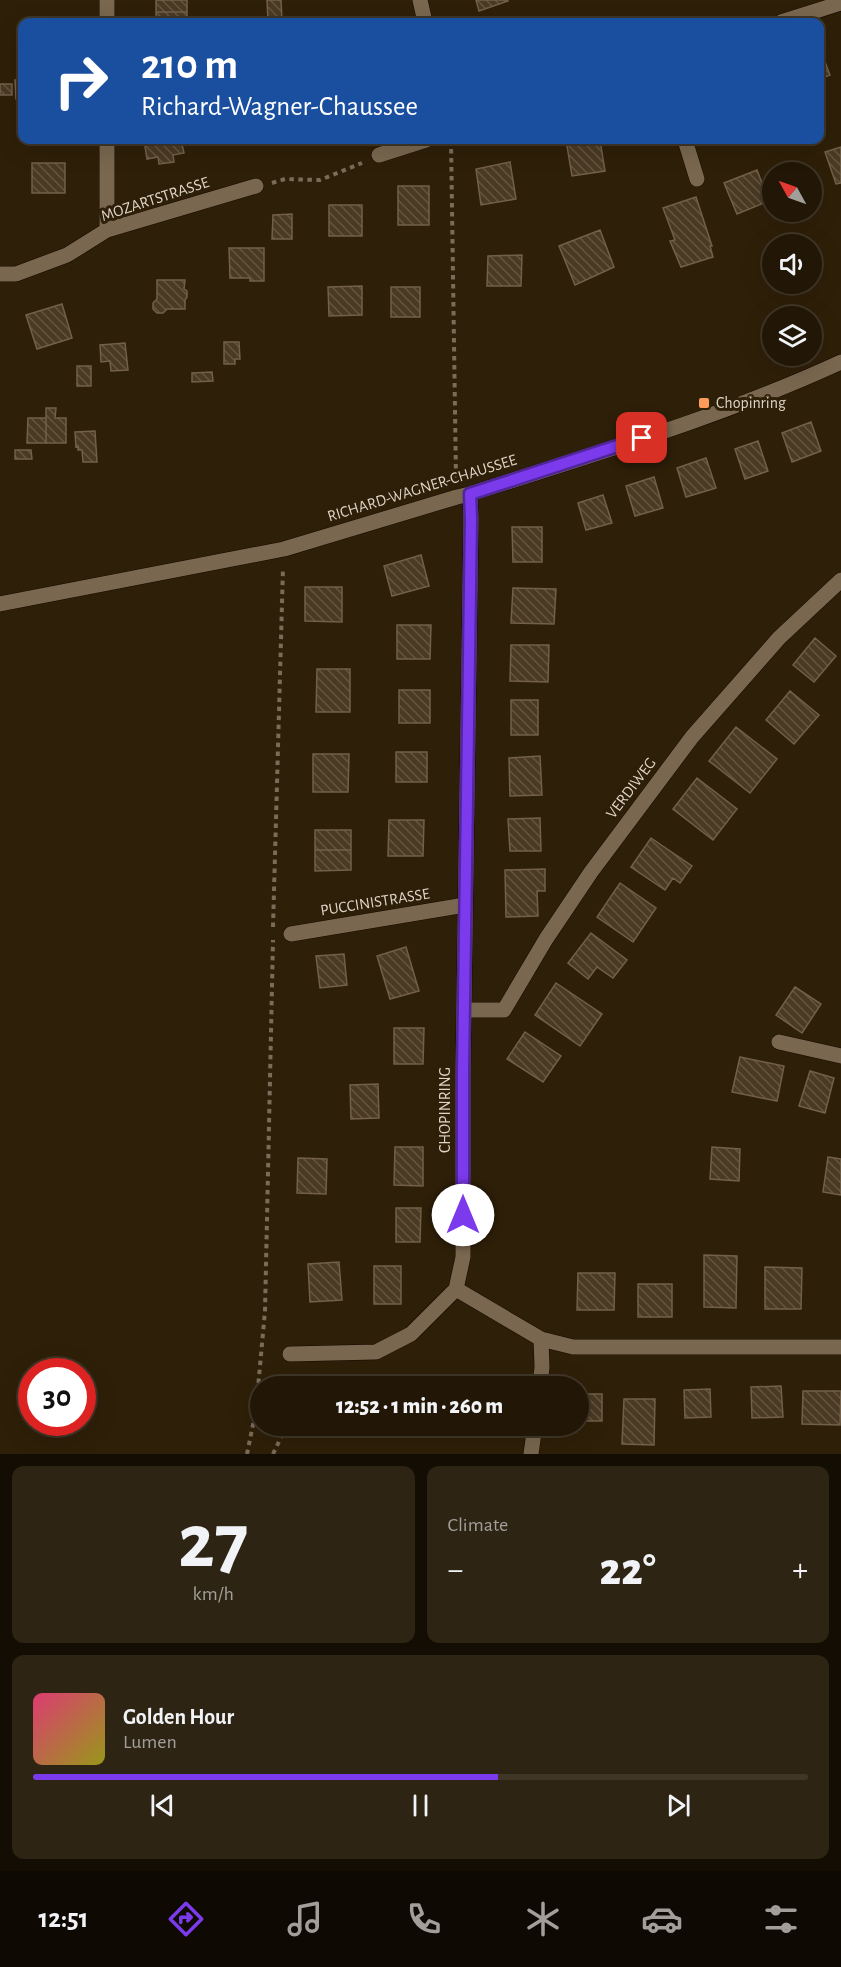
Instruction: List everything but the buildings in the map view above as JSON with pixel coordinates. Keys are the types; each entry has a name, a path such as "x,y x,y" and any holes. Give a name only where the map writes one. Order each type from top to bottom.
{"street":[{"path":"107,0 107,18"},
{"path":"420,0 424,18"},
{"path":"794,18 841,3"},
{"path":"107,144 107,230"},
{"path":"379,155 413,144"},
{"path":"686,144 697,179"},
{"name":"MOZARTSTRASSE","path":"0,274 16,274 67,255 107,230 256,186"},
{"name":"RICHARD-WAGNER-CHAUSSEE","path":"0,604 284,549 463,496 718,413 841,362"},
{"name":"CHOPINRING","path":"456,1289 463,1257 469,1132 464,1010 471,519 463,496"},
{"name":"VERDIWEG","path":"464,1010 504,1010 546,939 591,872 692,737 779,638 841,580"},
{"name":"PUCCINISTRASSE","path":"291,934 465,905"},
{"path":"779,1042 841,1056"},
{"path":"290,1354 376,1352 411,1334 456,1289 541,1339 573,1347 841,1347"},
{"path":"541,1339 541,1376"},
{"path":"531,1454 533,1436"}],"path":[{"path":"451,144 463,496"},
{"path":"285,179 320,180 379,155"},
{"path":"247,1454 256,1410 265,1311 284,549"},
{"path":"313,1376 315,1372"},
{"path":"273,1454 282,1436"}],"place":[{"name":"Chopinring","path":"704,403"}],"route":[{"path":"463,1215 470,494 642,438"}]}
